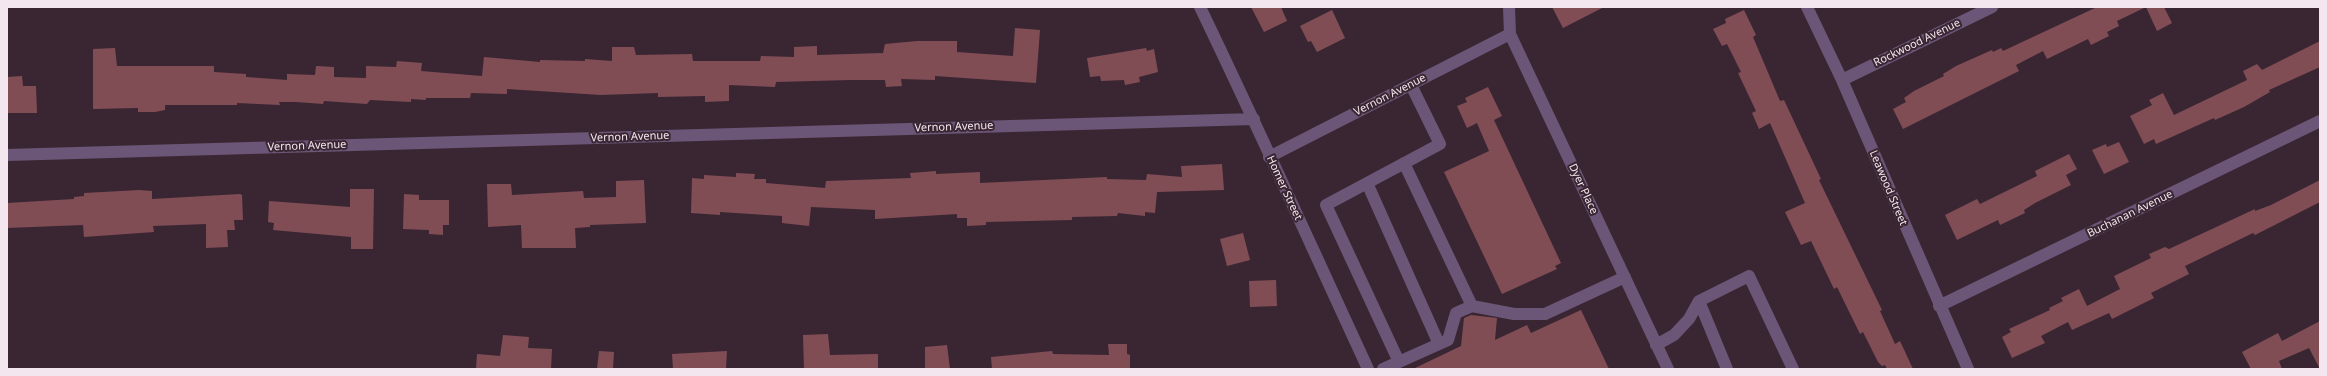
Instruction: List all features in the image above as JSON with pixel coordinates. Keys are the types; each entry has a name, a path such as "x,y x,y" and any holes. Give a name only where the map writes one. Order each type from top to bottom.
{"street":[{"name":"Homer Street","path":"1200,7 1254,119 1269,157 1368,369"},
{"name":"Dyer Place","path":"1509,7 1510,34 1668,369"},
{"name":"Leawood Street","path":"1807,7 1842,80 1939,306 1968,369"},
{"name":"Rockwood Avenue","path":"1842,80 1992,7"},
{"name":"Vernon Avenue","path":"1269,157 1510,34"},
{"path":"1399,362 1326,205 1440,144 1410,85"},
{"name":"Vernon Avenue","path":"7,155 1254,119"},
{"name":"Buchanan Avenue","path":"1939,306 2320,121"},
{"path":"1404,164 1472,306"},
{"path":"1367,183 1439,344"},
{"path":"1656,345 1674,335 1690,319 1699,301 1749,276 1793,369"},
{"path":"1383,369 1448,340 1456,313 1472,306 1514,314 1545,314 1624,277"},
{"path":"1699,301 1727,369"}],"building":[{"path":"1251,7 1281,7 1287,21 1264,32"},
{"path":"1552,7 1604,7 1563,28"},
{"path":"2097,7 2146,7 2117,21 2119,26 2107,32 2109,36 2091,45 2088,39 2047,59 2043,51 2016,65 2019,71 1903,129 1893,109 1906,102 1904,98 1914,91 1944,76 1943,74 1956,66 1992,50 1993,52 2001,48 2003,51"},
{"path":"2146,7 2164,7 2172,23 2157,31"},
{"path":"1332,10 1345,38 1317,52 1311,41 1308,42 1300,26"},
{"path":"1744,10 1756,35 1753,37 1780,101 1784,100 1821,179 1819,180 1882,310 1880,311 1895,344 1900,341 1913,369 1887,369 1885,365 1882,366 1878,362 1863,332 1860,334 1837,287 1834,289 1811,241 1801,245 1785,212 1805,203 1770,123 1759,129 1752,113 1756,111 1738,73 1741,72 1727,44 1722,46 1713,29 1726,23 1725,19"},
{"path":"1015,28 1040,30 1036,83 935,76 935,80 901,79 902,86 886,87 885,80 776,82 775,87 729,85 729,101 705,102 705,96 658,97 658,93 601,95 507,89 507,94 471,93 470,98 426,98 426,100 411,99 411,102 370,100 367,104 324,101 323,104 279,102 280,105 237,103 237,105 165,105 165,110 155,112 138,112 138,108 93,109 93,49 115,48 117,66 214,66 214,72 246,74 246,77 287,80 287,74 315,75 316,66 334,67 334,77 366,78 366,66 396,67 397,61 422,63 421,71 482,76 484,57 540,62 540,60 585,61 585,59 612,61 612,47 634,47 636,55 692,54 693,61 760,61 761,56 794,57 794,47 817,46 817,55 883,53 885,44 917,41 957,41 957,52 1013,56"},
{"path":"2320,41 2320,67 2269,90 2270,92 2244,107 2215,120 2214,118 2156,144 2154,139 2144,144 2130,116 2152,105 2149,100 2163,93 2174,115 2247,80 2243,71 2257,64 2262,70"},
{"path":"1146,48 1147,51 1154,49 1158,72 1139,77 1140,82 1125,85 1124,80 1101,81 1100,76 1090,77 1087,58"},
{"path":"22,76 23,86 36,86 37,113 8,113 7,77"},
{"path":"1488,87 1502,116 1494,120 1561,263 1555,266 1557,269 1502,294 1444,172 1489,151 1477,123 1467,128 1457,106 1467,102 1465,98"},
{"path":"2119,142 2129,162 2104,174 2092,150 2106,144 2107,147"},
{"path":"2069,154 2077,169 2066,175 2071,185 2035,203 2024,210 2025,213 2000,225 1998,220 1957,240 1945,215 1977,199 1980,204 2037,176 2035,171"},
{"path":"1222,164 1224,190 1157,192 1155,213 1145,212 1145,216 1118,213 1117,216 1072,217 1072,220 986,222 986,225 967,226 967,218 957,218 957,214 875,219 875,210 811,207 809,226 782,223 782,216 720,212 720,215 691,213 692,178 704,179 704,175 736,177 736,173 755,174 754,179 766,179 766,183 825,188 826,181 911,178 910,173 936,171 936,174 980,172 980,183 1107,177 1107,179 1146,180 1147,174 1182,177 1181,166"},
{"path":"644,180 646,223 590,225 590,227 575,228 576,248 522,248 521,225 488,227 487,184 511,184 512,195 583,191 584,198 616,197 616,181"},
{"path":"2320,180 2320,202 2255,235 2253,233 2185,266 2189,274 2151,293 2154,298 2112,319 2109,313 2072,330 2068,322 2041,336 2045,343 2012,358 2002,337 2011,332 2009,329 2050,310 2049,308 2063,301 2061,298 2079,289 2087,306 2120,289 2114,276 2151,258 2149,254 2165,247 2169,249 2255,209 2255,211 2271,205"},
{"path":"350,189 374,189 373,249 351,249 351,237 273,230 274,223 268,222 269,201 350,207"},
{"path":"139,190 152,191 152,199 240,194 242,195 243,220 234,220 235,230 227,230 228,247 206,248 206,224 153,226 154,232 84,237 83,225 7,228 7,203 74,199 74,197 84,196 84,193"},
{"path":"404,194 419,195 419,200 449,200 449,225 443,225 443,235 429,234 429,230 403,229"},
{"path":"1243,233 1250,260 1227,266 1220,239"},
{"path":"1276,280 1277,306 1250,307 1249,281"},
{"path":"1581,310 1609,369 1413,369 1461,346 1464,318 1471,315 1497,318 1495,340 1527,325 1531,333"},
{"path":"2320,321 2320,369 2309,348 2279,361 2282,369 2251,369 2242,352 2278,333 2282,341"},
{"path":"828,334 830,355 878,354 878,369 804,369 803,335"},
{"path":"503,335 529,337 528,348 552,349 551,369 476,369 477,354 500,356"},
{"path":"1108,344 1127,344 1127,354 1130,355 1130,369 992,369 991,357 1052,351 1053,354 1109,355"},
{"path":"947,345 950,369 925,369 925,347"},
{"path":"599,351 614,352 613,369 597,369"},
{"path":"727,351 726,369 673,369 672,354"}]}
